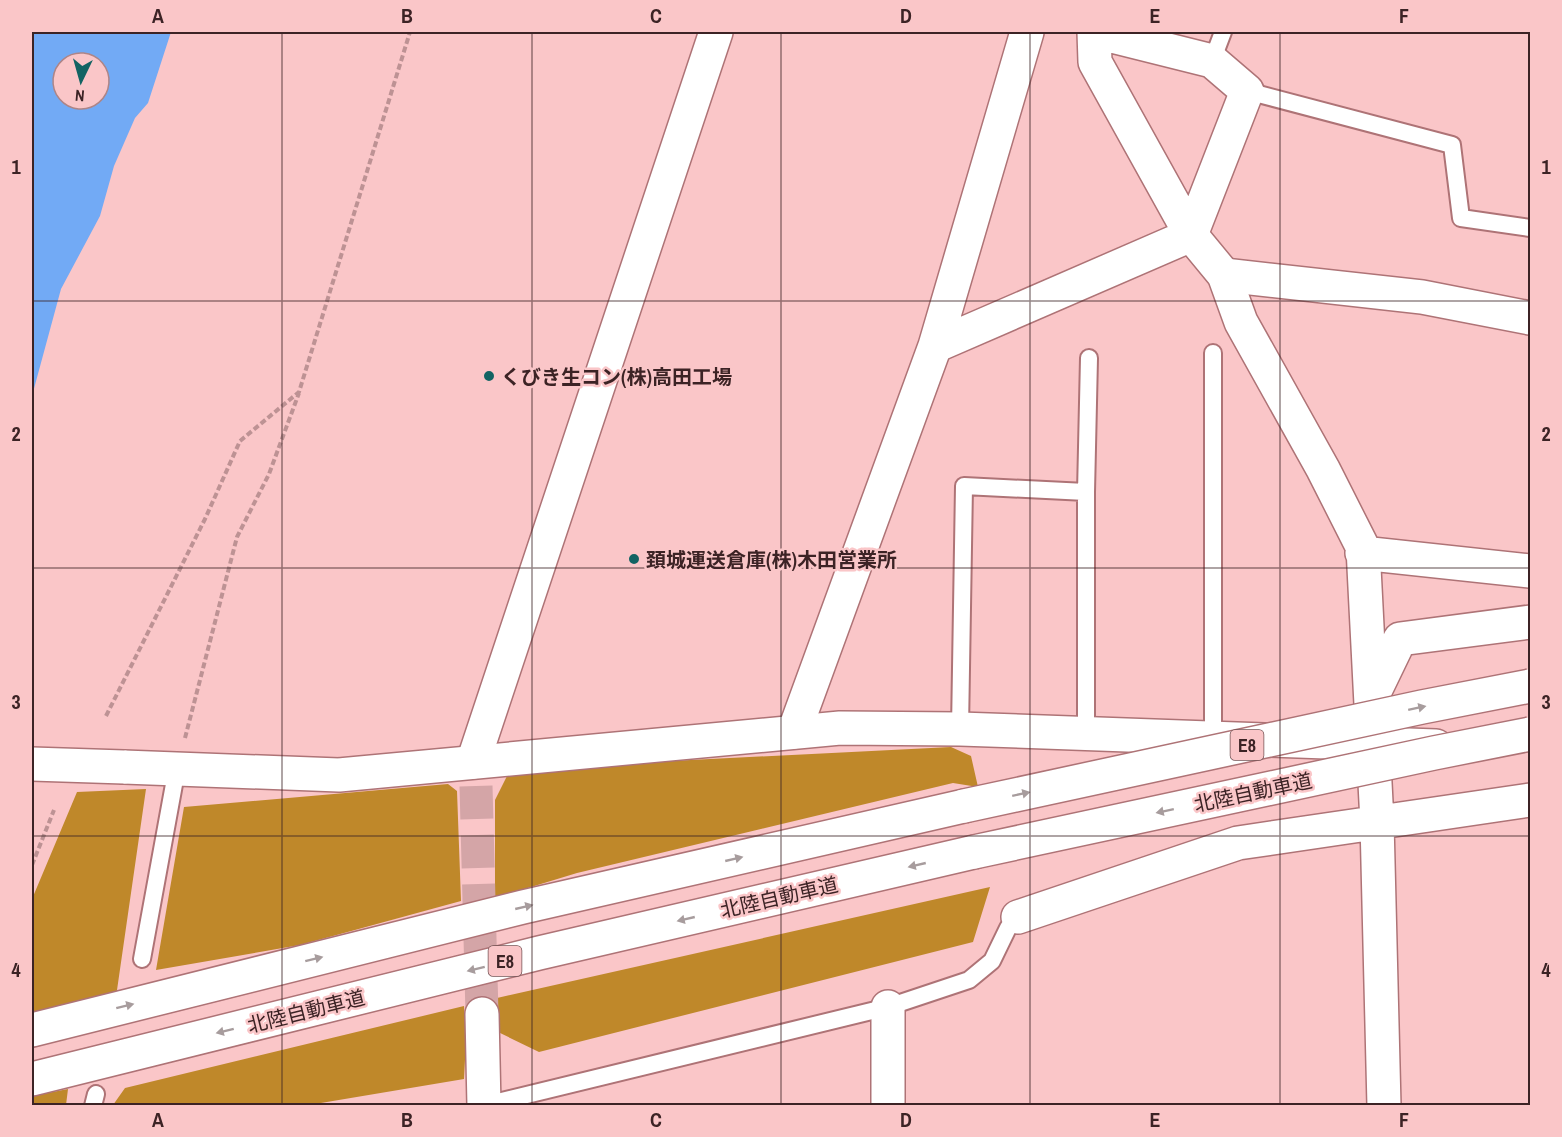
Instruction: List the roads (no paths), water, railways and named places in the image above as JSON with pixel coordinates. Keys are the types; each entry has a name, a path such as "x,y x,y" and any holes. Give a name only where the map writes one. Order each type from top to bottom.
{"main road":[{"path":"475,774 717,32"},
{"path":"794,732 934,346 1027,32"},
{"path":"934,346 1191,235 1247,91 1217,46 1095,32 1095,62 1191,235 1224,275 1241,322 1323,469 1362,548 1372,696 1377,822 1384,1106"},
{"path":"1224,275 1422,297 1530,318"},
{"path":"1362,553 1530,571"},
{"path":"1372,696 1401,639 1530,622"},
{"name":"E8","path":"32,1030 523,908 964,806 1411,709 1530,686"},
{"path":"32,764 339,775 475,774 840,728 1086,733 1373,745 1530,747"},
{"name":"北陸自動車道","path":"35,1078 539,953 974,852 1530,734"},
{"path":"1018,917 1238,843 1530,800"},
{"path":"888,1007 888,1106"},
{"path":"482,1014 483,1105"}],"lane":[{"path":"1247,91 1452,145 1461,218 1530,228"},
{"path":"1213,353 1213,738"},
{"path":"1086,733 1086,492 1089,358"},
{"path":"960,729 964,486 1086,492"},
{"path":"142,959 177,768"},
{"path":"483,1105 888,1007 969,980 992,961 1008,928 1018,917"}],"water":[{"path":"32,32 171,32 148,103 135,118 114,166 100,216 61,289 32,396"}],"tunnel":[{"path":"476,786 482,1014"}],"place":[{"name":"くびき生コン(株)高田工場","path":"489,376"},
{"name":"頚城運送倉庫(株)木田営業所","path":"634,559"}]}
